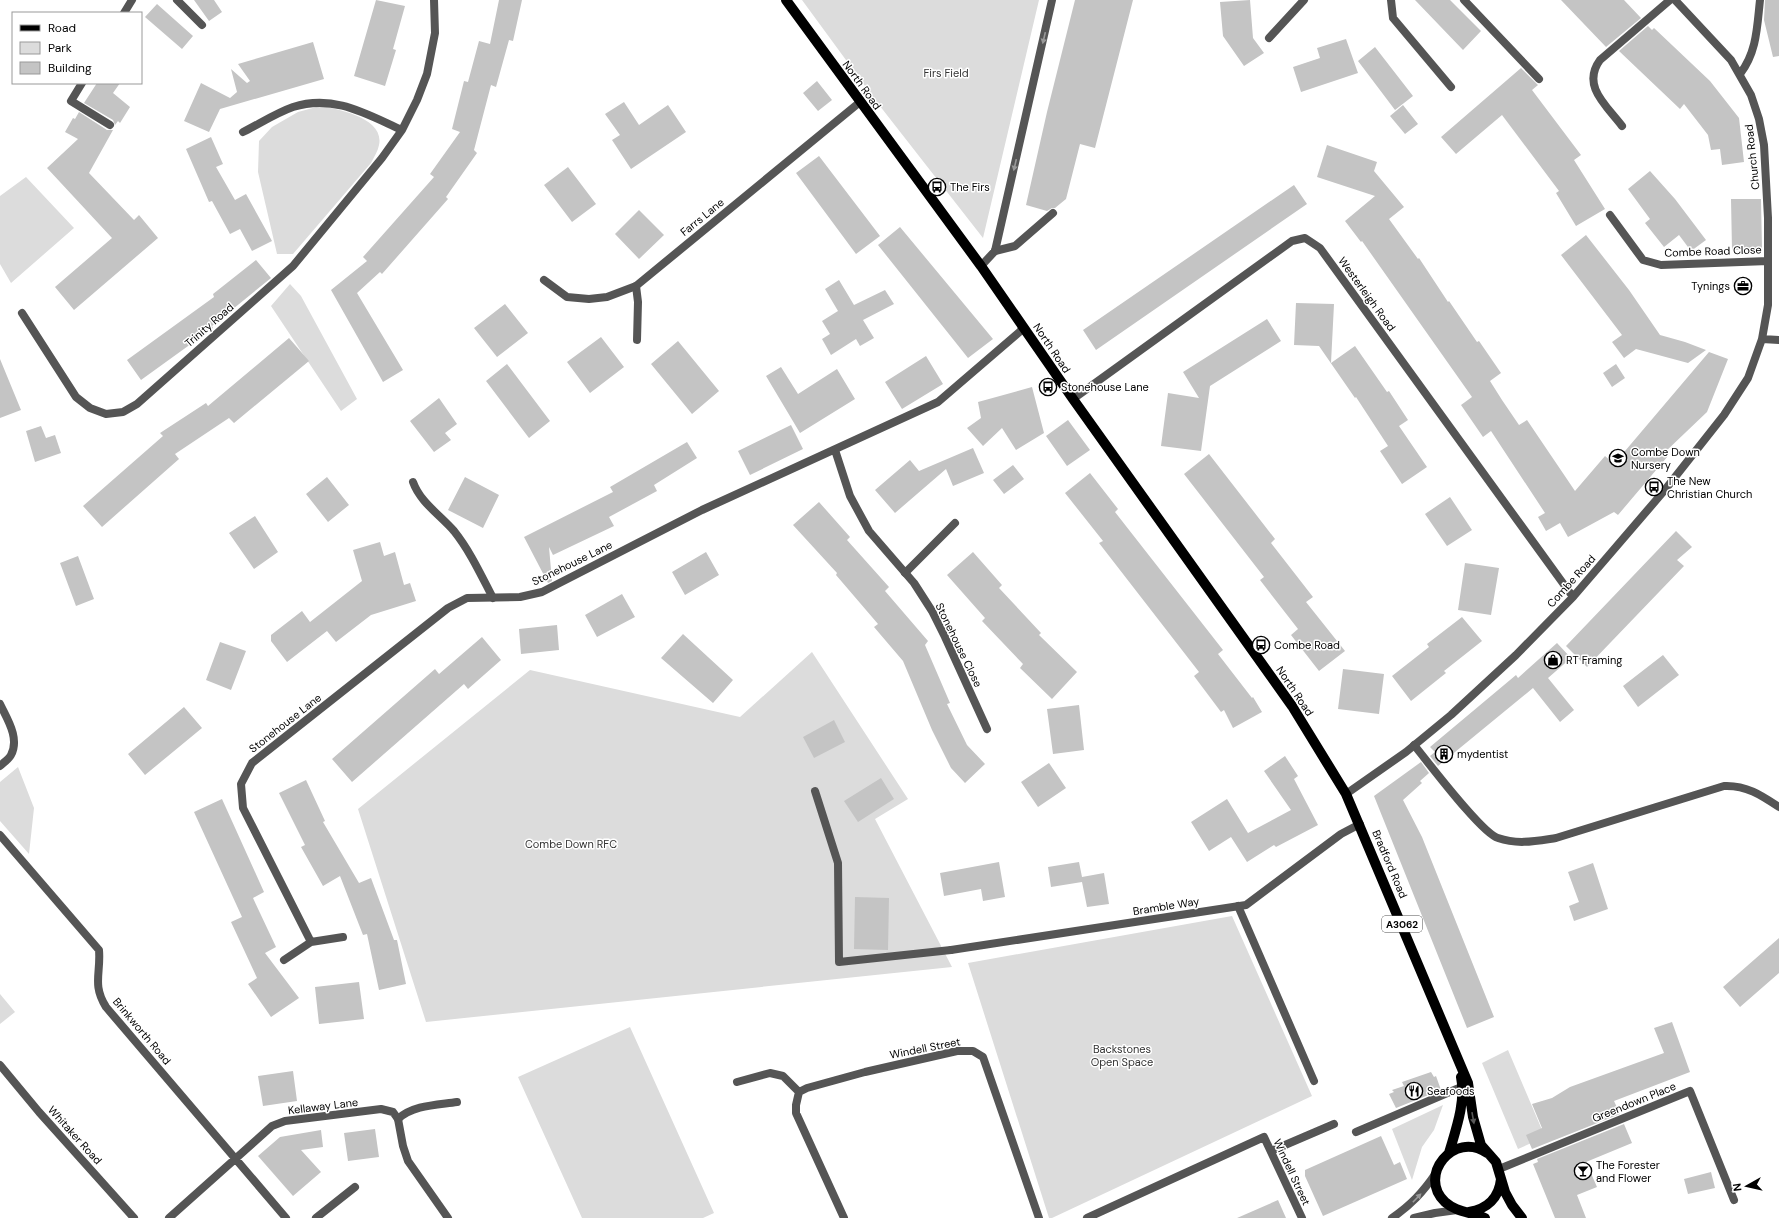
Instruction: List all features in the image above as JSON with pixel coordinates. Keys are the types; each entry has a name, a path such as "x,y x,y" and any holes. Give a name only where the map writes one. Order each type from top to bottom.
{"main road":[{"name":"North Road","path":"786,0 981,266 1073,399 1292,706 1346,794"},
{"name":"Bradford Road","path":"1346,794 1360,824 1456,1054 1476,1132 1481,1145 1491,1156 1500,1172 1505,1192 1512,1205 1522,1218"},
{"name":"Bradford Road","path":"1436,1173 1441,1160 1449,1153 1459,1119 1465,1085"},
{"path":"1449,1153 1468,1146 1481,1149 1491,1156"},
{"path":"1469,1212 1478,1210 1493,1200 1499,1190 1500,1172"},
{"path":"1436,1173 1438,1193 1444,1202 1458,1210 1469,1212 1485,1218"}],"street":[{"path":"125,12 132,0"},
{"path":"177,0 202,25"},
{"name":"Trinity Road","path":"22,313 76,397 90,408 106,414 123,412 137,404 292,266 382,158 402,130 417,100 427,74 435,33 434,0"},
{"path":"981,266 995,251 1052,0"},
{"path":"1269,38 1304,0"},
{"path":"1391,0 1393,18 1451,87"},
{"path":"1464,0 1539,79"},
{"path":"1622,126 1594,90 1593,82 1595,68 1600,60 1670,0"},
{"name":"Church Road","path":"1675,0 1731,60 1740,74 1759,118 1764,145 1768,218 1768,305 1762,339"},
{"path":"1740,74 1748,64 1755,47 1760,0"},
{"path":"81,84 71,101 110,125"},
{"path":"243,132 294,107 322,102 347,106 402,130"},
{"name":"Farrs Lane","path":"544,280 567,297 589,299 608,297 636,286 860,102"},
{"path":"995,251 1015,246 1053,213"},
{"name":"Combe Road Close","path":"1610,215 1644,260 1661,265 1768,261"},
{"name":"Westerleigh Road","path":"1073,399 1292,241 1305,238 1320,248 1573,597"},
{"path":"636,286 638,302 637,340"},
{"name":"Stonehouse Lane","path":"311,942 243,808 241,784 252,763 448,608 467,598 520,597 542,592 702,510 938,402 1024,328"},
{"path":"1762,339 1779,340"},
{"name":"Combe Road","path":"1346,794 1414,745 1451,715 1516,655 1573,597 1664,491 1724,415 1748,378 1762,339"},
{"name":"Stonehouse Close","path":"835,450 850,496 869,531 914,583 932,611 987,729"},
{"path":"413,482 417,492 453,531 468,552 493,598"},
{"path":"905,573 955,523"},
{"path":"0,704 13,734 14,745 11,756 0,766"},
{"path":"1414,745 1480,826 1496,838 1511,842 1536,842 1556,838 1724,786 1736,786 1749,790 1779,807"},
{"name":"Bramble Way","path":"815,791 838,863 839,962 951,950 1246,905 1341,834 1360,824"},
{"name":"Brinkworth Road","path":"0,835 99,950 100,959 97,984 100,997 106,1007 286,1218"},
{"path":"1238,906 1314,1081"},
{"path":"284,960 311,942 343,937"},
{"name":"Windell Street","path":"799,1092 807,1088 865,1072 957,1051 973,1051 983,1057 1039,1218"},
{"name":"Whitaker Road","path":"0,1065 39,1112 134,1218"},
{"path":"737,1082 770,1073 783,1076 799,1092 796,1113 844,1218"},
{"path":"1356,1132 1465,1085"},
{"name":"Greendown Place","path":"1500,1172 1690,1091 1734,1200"},
{"path":"448,1218 408,1161 403,1146 398,1119 406,1112 416,1109 457,1102"},
{"name":"Kellaway Lane","path":"169,1218 272,1126 285,1121 381,1110 393,1112 398,1119"},
{"path":"1271,1151 1334,1124"},
{"name":"Windell Street","path":"1087,1218 1264,1137 1302,1218"},
{"path":"1392,1218 1410,1206 1423,1192 1436,1173"},
{"path":"316,1218 355,1187"},
{"path":"1414,1218 1458,1210"}],"green space":[{"name":"Firs Field","path":"802,0 1039,0 983,238 876,101"},
{"path":"320,106 358,116 368,122 375,128 379,136 379,145 371,163 293,254 277,254 258,172 259,141 272,127 298,112"},
{"path":"26,177 74,228 11,283 0,264 0,196"},
{"path":"290,284 301,296 357,399 341,411 271,306"},
{"name":"Combe Down RFC","path":"812,652 908,799 875,819 952,967 426,1022 358,809 530,670 740,717"},
{"path":"18,767 34,808 29,854 0,821 0,782"},
{"name":"Backstones Open Space","path":"1232,916 1312,1096 1052,1218 1049,1218 968,963"},
{"path":"0,994 15,1012 0,1024"},
{"path":"630,1027 714,1213 703,1218 582,1218 518,1077"},
{"path":"1508,1050 1545,1137 1518,1149 1482,1063"},
{"path":"1443,1105 1434,1130 1422,1147 1412,1180 1392,1129"}],"building":[{"path":"194,0 214,0 222,12 209,21"},
{"path":"376,0 405,6 393,49 396,50 385,86 354,76"},
{"path":"499,0 522,0 513,41 509,40 496,87 491,85 474,150 477,153 446,197 448,199 382,274 380,272 357,293 403,370 383,382 331,290 367,261 363,257 434,177 430,174 460,132 452,129 464,81 468,82 479,41 490,44"},
{"path":"1075,0 1133,0 1095,148 1080,144 1066,199 1055,208 1047,211 1026,205"},
{"path":"1250,0 1253,38 1264,53 1244,66 1223,36 1220,2"},
{"path":"1415,0 1450,0 1481,31 1463,50"},
{"path":"1561,0 1624,0 1641,18 1606,47"},
{"path":"1765,0 1779,0 1779,56 1773,57 1764,20"},
{"path":"157,4 193,36 182,49 145,17"},
{"path":"1648,26 1652,30 1654,28 1710,81 1739,118 1744,162 1722,165 1720,149 1711,150 1708,135 1684,104 1680,109 1619,51"},
{"path":"1346,39 1358,73 1301,92 1293,67 1320,58 1317,48"},
{"path":"313,42 324,79 220,109 209,132 184,121 201,83 230,98 237,92 231,69 247,83 250,81 238,64"},
{"path":"1375,47 1413,96 1395,110 1358,61"},
{"path":"1521,68 1538,85 1532,90 1581,155 1574,160 1605,209 1576,226 1556,193 1559,191 1502,115 1456,154 1441,137"},
{"path":"817,81 832,100 818,111 803,93"},
{"path":"96,84 119,84 113,93 130,107 120,123 118,121 115,125 113,120 84,103"},
{"path":"624,102 639,125 668,105 686,132 631,169 612,140 620,135 605,114"},
{"path":"1403,105 1418,124 1405,134 1390,116"},
{"path":"79,112 107,130 113,130 89,173 134,220 139,215 158,238 74,310 55,287 112,238 47,168 78,139 65,132 73,118 75,119"},
{"path":"211,137 223,164 216,167 235,200 246,194 272,241 252,251 240,229 230,234 212,201 209,202 186,149"},
{"path":"1327,145 1377,162 1374,171 1404,207 1389,219 1418,259 1419,258 1448,302 1449,301 1477,342 1479,341 1501,373 1490,381 1519,425 1527,420 1575,491 1605,456 1614,464 1709,352 1728,359 1707,412 1664,453 1668,456 1618,515 1614,512 1568,537 1560,523 1546,531 1538,517 1545,513 1491,431 1483,437 1461,405 1472,397 1362,241 1361,242 1345,221 1375,196 1317,177"},
{"path":"819,156 880,236 856,254 796,173"},
{"path":"568,167 596,204 572,222 544,185"},
{"path":"1650,171 1675,199 1706,240 1691,251 1679,235 1664,247 1645,223 1650,219 1628,189"},
{"path":"1294,185 1307,204 1096,350 1083,330"},
{"path":"1731,199 1761,199 1762,249 1732,250"},
{"path":"639,210 664,235 639,259 615,234"},
{"path":"900,227 993,339 968,358 878,245"},
{"path":"1586,235 1629,290 1660,335 1706,350 1688,363 1636,349 1624,358 1612,342 1622,335 1561,255"},
{"path":"256,260 271,278 212,326 213,328 141,380 127,360 214,297 213,294"},
{"path":"839,280 854,305 885,290 894,304 863,320 874,338 860,346 856,339 831,355 822,339 830,334 822,321 838,311 825,289"},
{"path":"1296,303 1334,304 1331,363 1355,346 1387,392 1389,391 1408,420 1399,426 1427,467 1402,484 1380,451 1388,446 1356,397 1355,398 1319,346 1294,345"},
{"path":"505,304 528,333 497,357 474,328"},
{"path":"1267,319 1281,341 1210,386 1201,451 1161,446 1168,393 1199,398 1183,372"},
{"path":"601,337 624,367 590,393 567,362"},
{"path":"289,338 309,361 234,423 229,418 175,454 179,459 102,527 83,506 163,436 160,433 206,403 208,406"},
{"path":"678,341 719,391 692,414 651,364"},
{"path":"926,356 943,384 902,409 885,382"},
{"path":"0,359 21,410 0,418"},
{"path":"507,364 550,421 529,438 486,381"},
{"path":"1616,364 1625,378 1612,387 1603,373"},
{"path":"781,367 798,394 837,369 855,399 800,433 766,376"},
{"path":"1032,387 1044,433 1016,450 1002,428 983,446 967,428 981,418 978,402"},
{"path":"439,398 457,424 445,433 451,440 434,452 410,421"},
{"path":"1068,420 1090,450 1067,466 1046,436"},
{"path":"791,425 803,449 750,475 738,451"},
{"path":"41,426 46,438 55,435 61,453 35,462 26,431"},
{"path":"687,442 697,458 654,485 657,491 609,517 614,526 553,555 549,547 552,581 548,583 524,537 613,492 610,487"},
{"path":"973,448 984,473 953,486 946,469 895,513 875,490 910,460 919,471"},
{"path":"1209,454 1275,539 1271,543 1313,597 1306,602 1345,651 1319,671 1291,635 1298,629 1260,580 1264,577 1184,474"},
{"path":"1013,465 1024,479 1004,494 993,480"},
{"path":"1090,473 1118,509 1115,512 1223,650 1218,654 1252,698 1253,697 1262,712 1233,728 1224,710 1221,712 1194,676 1199,672 1099,543 1103,541 1065,493"},
{"path":"327,477 349,505 328,522 306,494"},
{"path":"465,477 499,495 483,528 448,510"},
{"path":"1450,497 1472,530 1447,546 1425,514"},
{"path":"819,502 850,537 847,540 889,587 885,591 928,641 925,645 950,703 947,704 967,745 985,764 965,783 951,768 932,730 903,661 874,627 878,624 836,575 837,573 793,525"},
{"path":"255,516 278,552 254,569 229,533"},
{"path":"1676,531 1692,547 1677,560 1684,566 1587,667 1566,646"},
{"path":"380,542 384,556 395,552 404,585 410,583 416,601 371,615 336,642 327,631 287,662 271,641 271,635 302,611 310,622 362,581 353,550"},
{"path":"706,552 719,575 685,595 672,572"},
{"path":"973,552 1002,585 999,588 1041,633 1039,635 1077,672 1052,699 1020,668 1023,664 982,621 985,618 947,575"},
{"path":"78,556 94,599 76,606 60,563"},
{"path":"1465,563 1499,568 1491,615 1458,610"},
{"path":"622,594 635,617 597,637 585,615"},
{"path":"1462,617 1482,641 1444,671 1446,673 1411,701 1392,676 1429,647 1427,644"},
{"path":"557,625 559,650 521,654 519,629"},
{"path":"683,634 733,680 713,703 661,658"},
{"path":"482,637 501,660 468,689 464,684 352,782 332,759 435,669 439,674"},
{"path":"220,642 246,651 231,690 206,680"},
{"path":"1557,643 1571,658 1548,678 1574,710 1560,722 1533,688 1438,766 1430,756 1435,752 1430,747 1516,675 1518,678"},
{"path":"1663,655 1679,675 1638,707 1623,686"},
{"path":"1343,669 1384,674 1379,714 1338,709"},
{"path":"1079,705 1084,750 1053,754 1047,709"},
{"path":"184,707 202,728 145,775 128,754"},
{"path":"834,720 845,742 814,758 803,737"},
{"path":"1285,756 1298,776 1294,779 1318,825 1276,847 1274,845 1247,862 1231,837 1209,851 1191,822 1227,799 1248,833 1291,810 1264,771"},
{"path":"1421,762 1429,773 1420,781 1422,783 1403,800 1422,837 1494,1017 1467,1028 1374,796"},
{"path":"1049,763 1066,788 1038,807 1021,782"},
{"path":"881,778 894,799 858,822 844,801"},
{"path":"306,780 325,821 323,822 359,883 371,878 394,940 397,940 406,984 379,990 367,934 363,935 340,876 323,886 301,847 305,845 279,793"},
{"path":"222,799 264,892 253,898 276,947 265,953 299,998 271,1017 248,984 257,978 231,922 242,917 194,812"},
{"path":"999,862 1005,897 983,901 981,889 944,896 940,873"},
{"path":"1079,862 1082,877 1104,873 1109,904 1087,907 1082,882 1051,887 1048,867"},
{"path":"1593,863 1608,909 1574,921 1569,906 1579,902 1568,872"},
{"path":"855,897 889,898 888,950 854,949"},
{"path":"1779,938 1779,973 1740,1007 1723,987"},
{"path":"359,982 364,1019 319,1024 315,987"},
{"path":"1672,1022 1690,1072 1614,1101 1620,1114 1532,1149 1526,1135 1542,1128 1532,1104 1552,1098 1570,1087 1664,1053 1654,1028"},
{"path":"293,1071 297,1101 263,1106 258,1076"},
{"name":"Seafoods","path":"1431,1072 1434,1077 1436,1076 1441,1090 1396,1108 1389,1094 1394,1092 1392,1090 1404,1086 1402,1082"},
{"path":"1624,1124 1632,1143 1586,1162 1597,1187 1577,1195 1586,1218 1555,1218 1533,1164 1538,1162 1537,1159"},
{"path":"375,1129 379,1157 348,1161 344,1133"},
{"path":"321,1130 323,1147 301,1150 321,1172 293,1196 258,1156 280,1137"},
{"path":"1381,1136 1394,1165 1400,1162 1407,1179 1323,1216 1305,1176 1305,1170"},
{"path":"1711,1172 1715,1188 1688,1194 1684,1179"},
{"path":"1278,1200 1286,1218 1237,1218"}],"place":[{"name":"The Firs","path":"937,187"},
{"name":"Tynings","path":"1743,286"},
{"name":"Stonehouse Lane","path":"1048,387"},
{"name":"Combe Down Nursery","path":"1618,458"},
{"name":"The New Christian Church","path":"1654,487"},
{"name":"Combe Road","path":"1261,645"},
{"name":"RT Framing","path":"1553,660"},
{"name":"mydentist","path":"1444,754"},
{"name":"Seafoods","path":"1414,1091"},
{"name":"The Forester and Flower","path":"1583,1171"}]}
